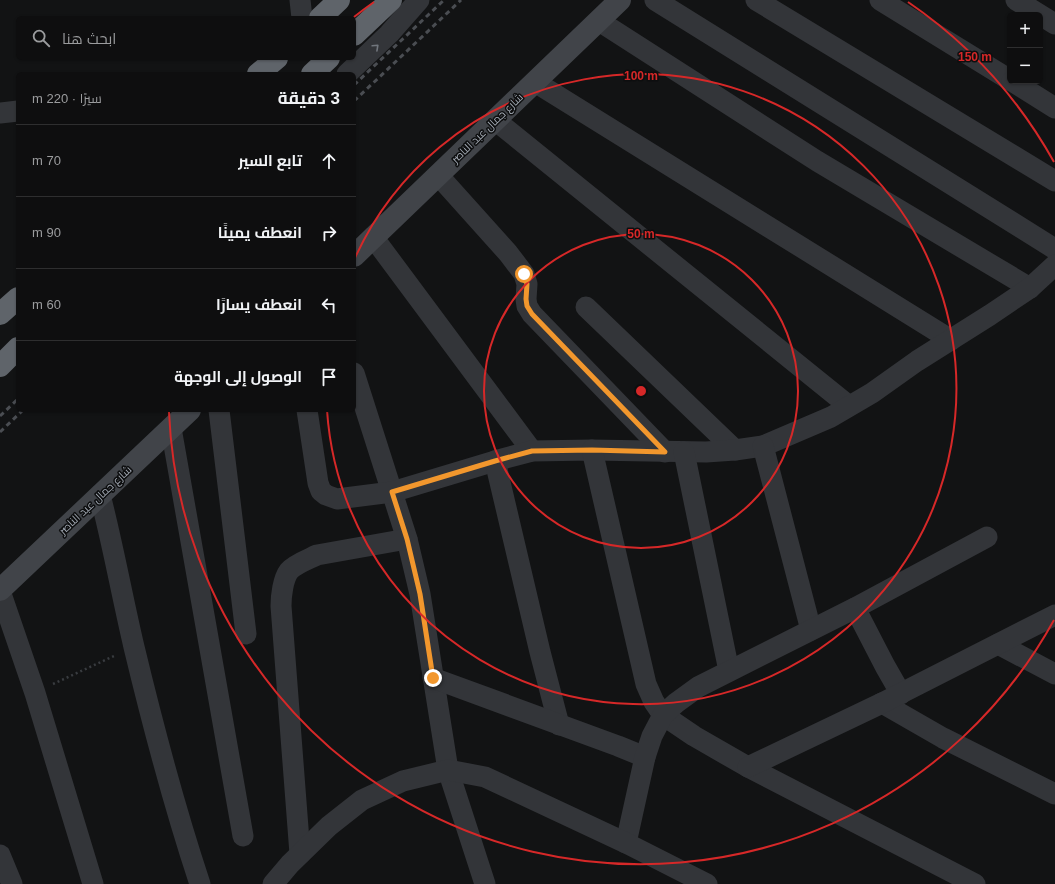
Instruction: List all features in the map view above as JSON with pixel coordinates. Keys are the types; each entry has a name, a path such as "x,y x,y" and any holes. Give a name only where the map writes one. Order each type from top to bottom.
{"highway":[{"path":"322,16 339,0"},
{"path":"356,33 391,0"},
{"path":"260,72 275,60"},
{"path":"314,72 327,60"},
{"path":"0,314 16,300"}],"street":[{"path":"300,0 302,16"},
{"path":"350,72 389,34 419,0"},
{"name":"شارع جمال عبد الناصر","path":"356,254 620,0"},
{"path":"654,0 1055,249"},
{"path":"756,0 1055,181"},
{"path":"880,0 1007,78"},
{"path":"1016,0 1055,24"},
{"path":"598,21 817,161 1030,288"},
{"path":"535,82 951,340"},
{"path":"1017,84 1055,108"},
{"path":"0,113 16,111"},
{"path":"495,120 849,406"},
{"path":"438,176 508,253 524,274 527,284 527,306 532,314 675,452 729,671"},
{"path":"373,238 532,451"},
{"path":"307,412 318,483 321,491 326,495 337,499 392,492 532,451 592,450 706,452 763,446 831,417 872,393 917,361 1030,288 1055,265"},
{"path":"586,307 735,450"},
{"path":"356,379 407,539 420,594 448,770 485,884"},
{"name":"شارع جمال عبد الناصر","path":"0,590 188,412"},
{"path":"220,412 246,634"},
{"path":"171,428 243,836"},
{"path":"763,446 811,630"},
{"path":"592,450 646,684 654,702 664,715 694,736 748,767 975,884"},
{"path":"495,461 540,652 559,725"},
{"path":"100,495 108,524 114,560 134,646 161,752 200,884"},
{"path":"626,844 645,757 652,736 664,715 676,703 698,687 855,608 986,537"},
{"path":"300,854 281,606 281,595 284,585 289,572 304,561 317,556 407,539"},
{"path":"0,590 35,693 93,884"},
{"path":"855,608 901,694"},
{"path":"748,767 901,694 1055,615"},
{"path":"998,644 1055,674"},
{"path":"433,678 645,757"},
{"path":"882,703 943,738 1055,794"},
{"path":"276,883 290,864 329,826 362,800 402,781 448,770 485,777 707,884"},
{"path":"0,855 12,884"}],"path":[{"path":"35,693 134,646"}],"railway":[{"path":"356,83 444,0"},
{"path":"356,99 461,0"},
{"path":"0,416 16,401"},
{"path":"0,432 21,412"}],"route":[{"path":"433,678 420,594 407,539 392,492 532,451 592,450 665,452 532,314 527,306 527,284 524,274"}]}
